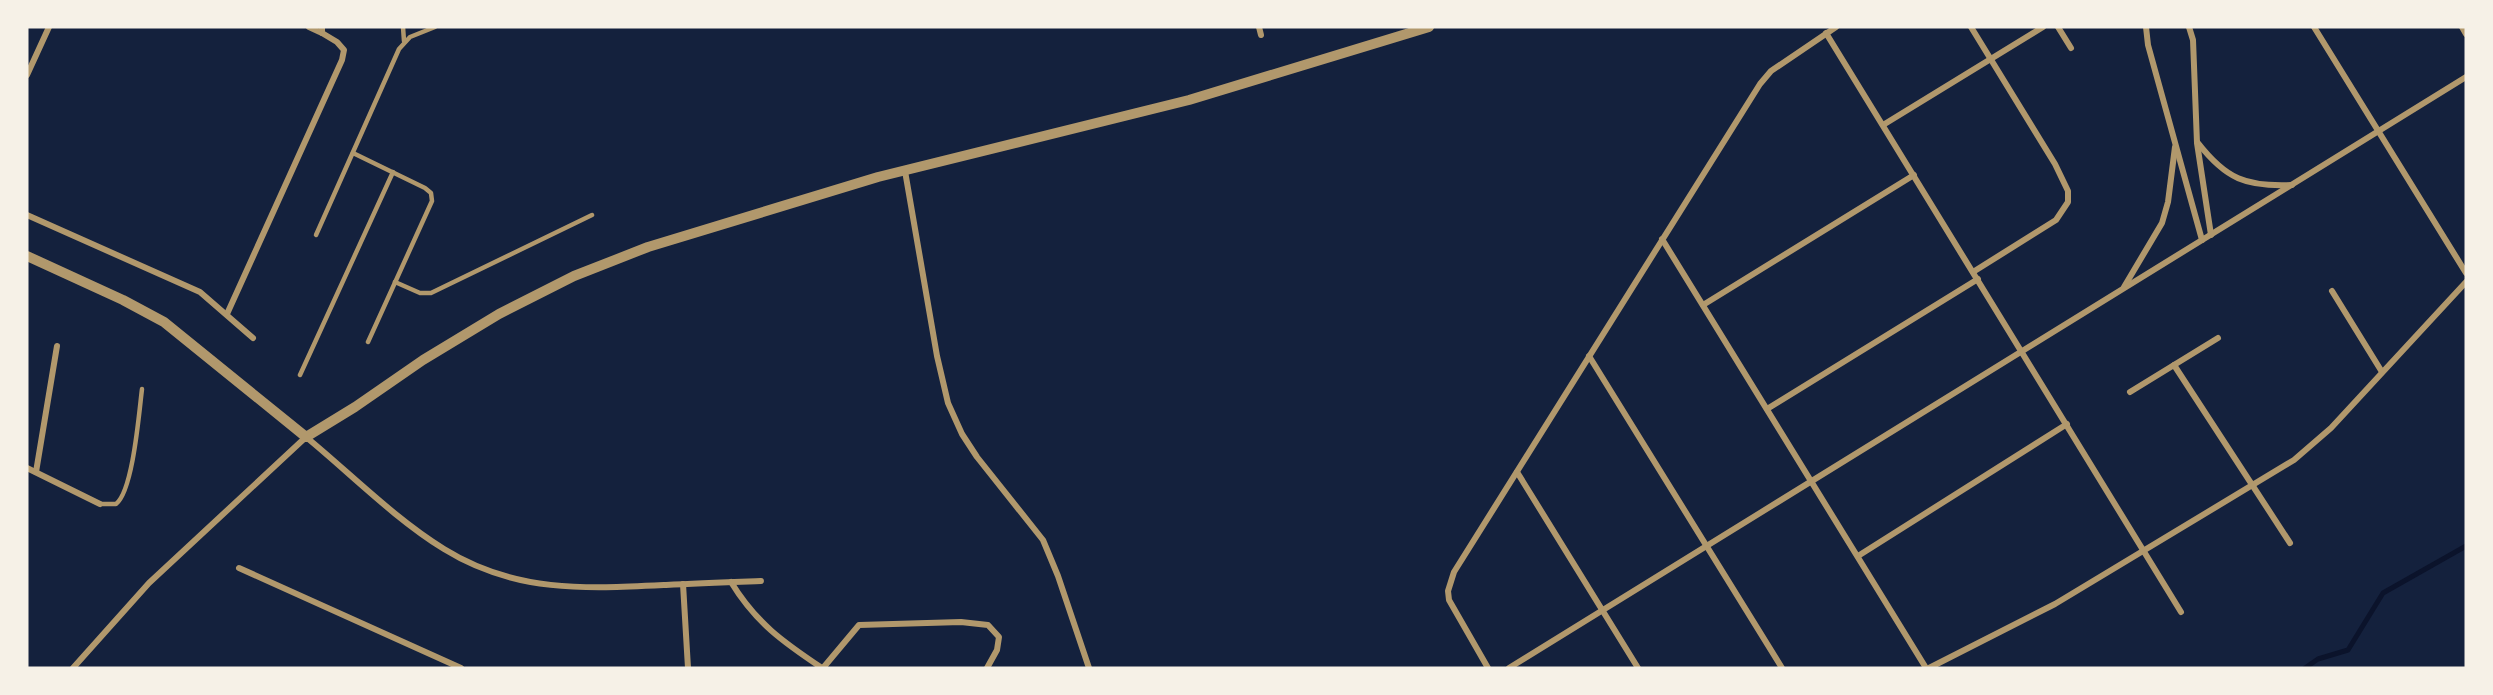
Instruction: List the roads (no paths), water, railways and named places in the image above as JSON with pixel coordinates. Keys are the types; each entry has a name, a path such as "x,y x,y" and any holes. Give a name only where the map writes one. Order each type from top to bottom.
{"street":[{"path":"27,75 49,27"},
{"path":"227,314 342,60 344,50 338,42 322,30 309,27"},
{"path":"1259,27 1261,35"},
{"path":"73,668 149,583 306,437 454,340 519,303 581,273 638,250 701,229 905,171 1189,100 1428,27"},
{"path":"1488,668 1452,606 1448,591 1454,572 1766,76 1836,27"},
{"path":"1971,27 2064,180 2068,191 2067,202 2060,216 2051,224 1973,272"},
{"path":"1883,125 2043,27"},
{"path":"2058,27 2071,48"},
{"path":"2146,27 2148,45 2202,240"},
{"path":"2189,27 2193,40 2197,142 2211,235"},
{"path":"2314,27 2466,273"},
{"path":"2462,27 2466,34"},
{"path":"1826,33 2181,612"},
{"path":"1509,668 2466,77"},
{"path":"2122,291 2162,223 2170,192 2176,142"},
{"path":"2197,142 2213,162 2235,178 2249,184 2265,186 2293,185"},
{"path":"905,171 937,356 948,403 962,434 977,457 1043,540 1058,576 1089,668"},
{"path":"1703,305 1914,175"},
{"path":"27,215 200,292 253,338"},
{"path":"1662,239 1928,668 2055,604 2254,485 2311,447 2466,282"},
{"path":"27,256 123,300 164,322 426,536 454,555 497,574 534,584 568,588 762,581"},
{"path":"1767,409 1978,279"},
{"path":"2332,291 2382,372"},
{"path":"2130,392 2218,338"},
{"path":"36,472 57,346"},
{"path":"1589,356 1782,668"},
{"path":"2174,365 2290,543"},
{"path":"1858,556 2067,424"},
{"path":"27,468 100,504"},
{"path":"1517,472 1638,668"},
{"path":"239,568 460,668"},
{"path":"731,582 759,621 777,637 823,668 859,625 961,622 988,626 999,637 997,650 987,668"},
{"path":"683,584 688,668"}],"lane":[{"path":"316,235 404,41 403,27"},
{"path":"404,41 435,27"},
{"path":"353,153 425,188 431,193 432,201 368,342"},
{"path":"300,375 393,172"},
{"path":"395,282 420,293 431,293 592,215"},
{"path":"100,504 116,504 124,495 142,389"}],"waterway":[{"path":"2305,668 2318,659 2348,650 2383,593 2466,546"}]}
